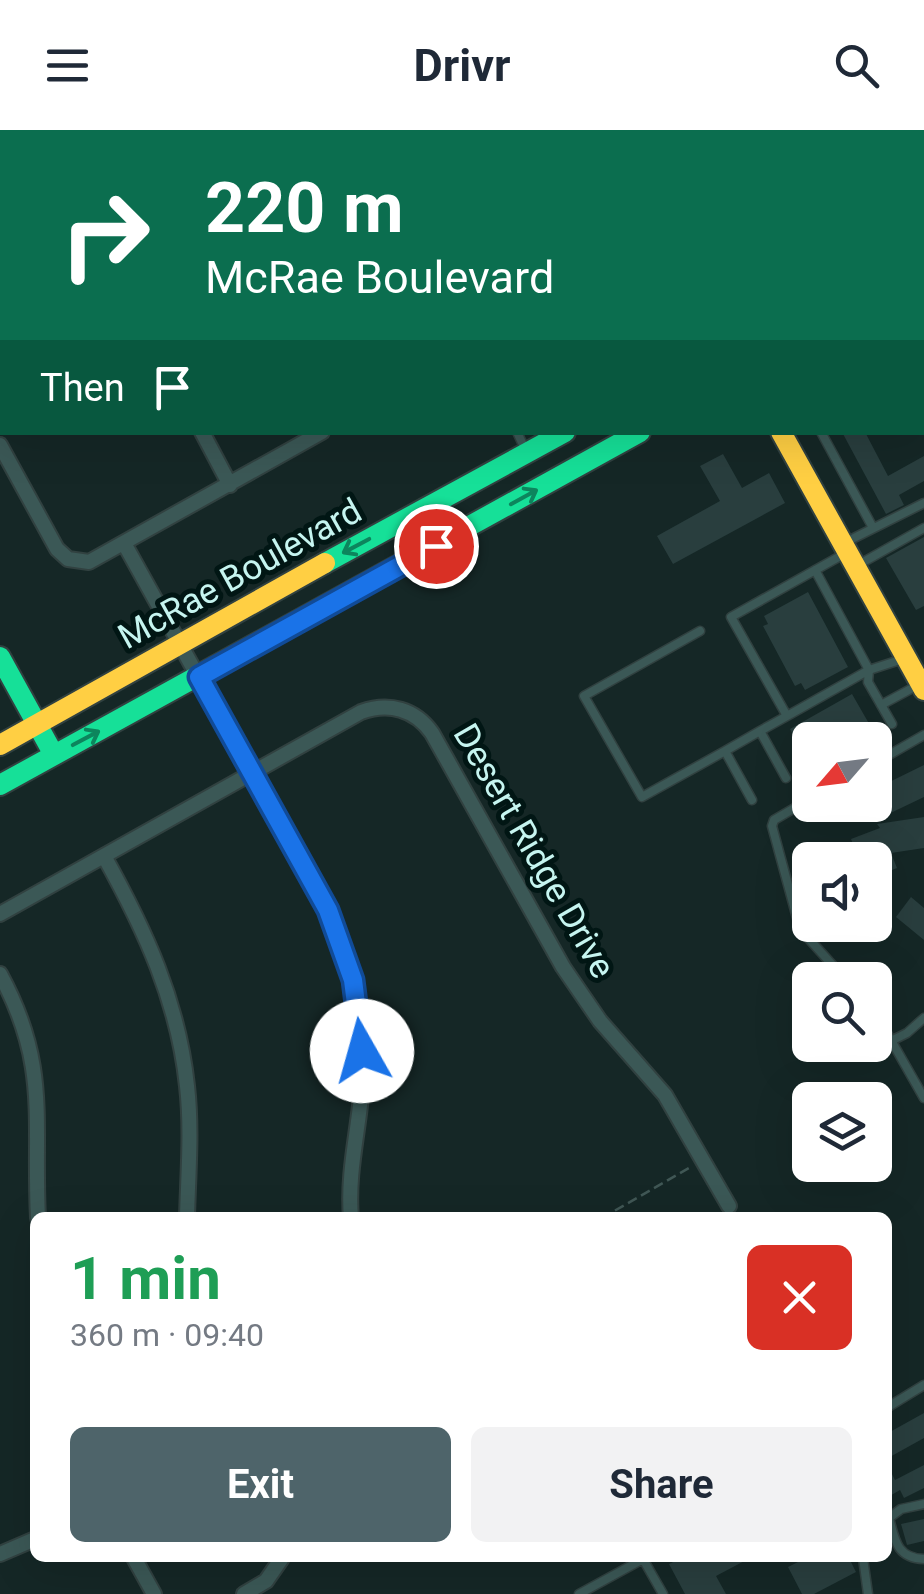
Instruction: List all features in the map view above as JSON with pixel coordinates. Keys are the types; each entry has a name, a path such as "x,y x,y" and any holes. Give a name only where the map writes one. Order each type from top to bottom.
{"main road":[{"name":"McRae Boulevard","path":"0,745 560,435"},
{"name":"McRae Boulevard","path":"0,785 635,435"},
{"path":"783,435 922,687"},
{"path":"0,657 10,692 38,724 54,755"}],"street":[{"path":"204,435 230,485"},
{"path":"0,445 60,554 78,563 89,562 125,545 317,435"},
{"path":"125,545 328,910 353,980 363,1082 350,1168 350,1212"},
{"name":"Desert Ridge Drive","path":"0,914 369,709 394,707 418,717 432,733 563,967 600,1020 664,1095 728,1206"},
{"path":"104,856 151,945 178,1030 189,1122 186,1212"},
{"path":"0,974 22,1020 36,1073 38,1212"},
{"path":"0,1554 30,1541"},
{"path":"136,1562 154,1594"},
{"path":"244,1594 266,1581 279,1562"}],"lane":[{"path":"519,435 528,453"},
{"path":"823,435 872,526"},
{"path":"848,554 872,526 890,522 924,503"},
{"path":"787,716 731,617 848,554 924,528"},
{"path":"815,570 891,722"},
{"path":"700,631 584,696 642,798 868,670 906,658"},
{"path":"882,705 922,687"},
{"path":"760,731 786,778"},
{"path":"892,753 924,735"},
{"path":"725,751 752,800"},
{"path":"792,810 774,820 772,826 800,929 830,962"},
{"path":"924,1018 893,1040 924,1098"},
{"path":"892,1404 924,1385"},
{"path":"892,1515 900,1508 924,1504"},
{"path":"892,1531 902,1554 924,1559"},
{"path":"579,1594 637,1562"},
{"path":"646,1562 663,1594"},
{"path":"864,1562 868,1594"}],"path":[{"path":"613,1212 704,1160"}],"building":[{"path":"844,435 867,435 888,476 924,456 924,481 899,495 904,505 886,514"},
{"path":"723,454 742,488 769,473 785,503 673,564 657,536 720,501 700,466"},
{"path":"924,537 924,606 916,610 886,558"},
{"path":"808,592 848,667 805,690 801,683 795,686 763,626 768,624 764,616"},
{"path":"852,694 868,722 802,722"},
{"path":"924,765 924,797 892,812 892,781"},
{"path":"924,817 924,848 892,853 892,842 852,842 851,839 880,828 877,824"},
{"path":"911,897 924,908 924,940 896,917"},
{"path":"924,1413 924,1438 892,1456 892,1431"},
{"path":"924,1465 924,1488 904,1498 900,1490 892,1495 892,1474 895,1480"},
{"path":"924,1519 924,1541 907,1545 901,1524"},
{"path":"742,1562 716,1576 726,1594 685,1594 669,1564"},
{"path":"798,1562 851,1562 856,1572 814,1594 802,1594 788,1567"}],"traffic: fast":[{"path":"325,563 560,435"},
{"path":"0,785 635,435"},
{"path":"0,657 54,755"}],"traffic: slow":[{"path":"783,435 924,690"},
{"path":"0,745 325,563"}],"route":[{"path":"362,1051 353,980 342,942 199,677 436,546"}]}
